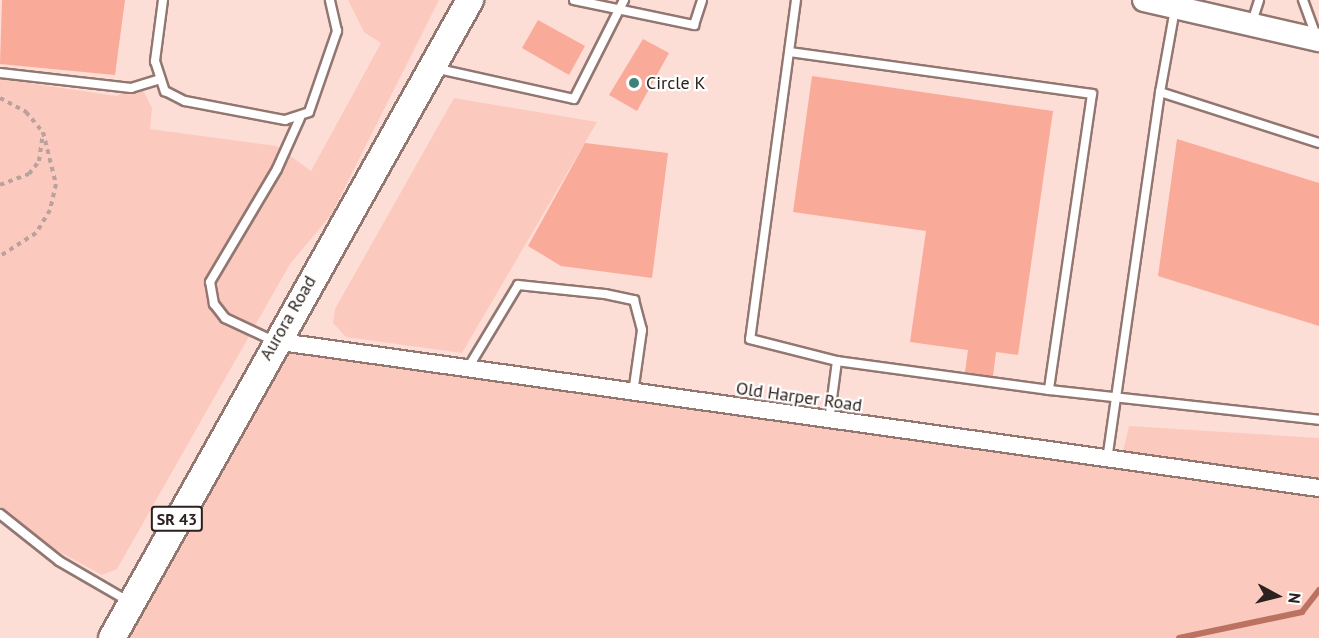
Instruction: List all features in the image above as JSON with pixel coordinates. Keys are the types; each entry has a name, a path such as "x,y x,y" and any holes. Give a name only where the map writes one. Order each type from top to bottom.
{"main road":[{"name":"Aurora Road","path":"112,638 274,341 470,0"}],"street":[{"path":"1159,2 1318,39"},
{"name":"Old Harper Road","path":"274,341 1107,462 1319,488"}],"lane":[{"path":"163,0 154,61 158,80 185,101 300,118"},
{"path":"274,341 225,318 214,304 210,282 277,169 300,118 309,112 337,31 330,0"},
{"path":"574,0 623,4 693,25 702,0"},
{"path":"796,0 750,339 837,361 1049,390 1319,420"},
{"path":"1251,24 1259,0"},
{"path":"1303,0 1318,39"},
{"path":"1107,462 1160,92 1159,2"},
{"path":"431,68 574,99 623,4"},
{"path":"790,52 1092,94 1049,390"},
{"path":"0,73 132,88 158,80"},
{"path":"1160,92 1319,143"},
{"path":"467,369 518,285 605,294 634,300 642,330 633,393"},
{"path":"829,421 837,361"},
{"path":"0,514 59,561 131,603"}],"path":[{"path":"0,98 26,112 43,132 54,166 50,210 36,233 0,256"},
{"path":"0,185 29,174 39,161 43,132"}],"shaded area":[{"path":"348,0 439,0 331,215 290,264 117,569 102,575 56,550 0,507 0,79 117,96 132,85 141,86 152,108 150,129 277,146 311,171 381,43 364,32"},
{"path":"454,98 597,122 462,353 346,337 333,323 335,309"},
{"path":"274,341 1120,463 1129,426 1319,438 1319,638 112,638"}],"building":[{"path":"2,0 125,0 115,75 0,64"},
{"path":"538,20 585,46 569,75 522,48"},
{"name":"Circle K","path":"643,39 669,53 637,111 609,95"},
{"path":"812,76 1053,111 1018,355 996,352 993,376 965,372 968,350 910,342 926,231 793,212"},
{"path":"1177,139 1319,183 1319,326 1158,276"},
{"path":"585,143 668,153 652,278 561,266 528,246"}],"waterway":[{"path":"1179,638 1302,612 1319,590"}],"place":[{"name":"Circle K","path":"634,83"}]}
